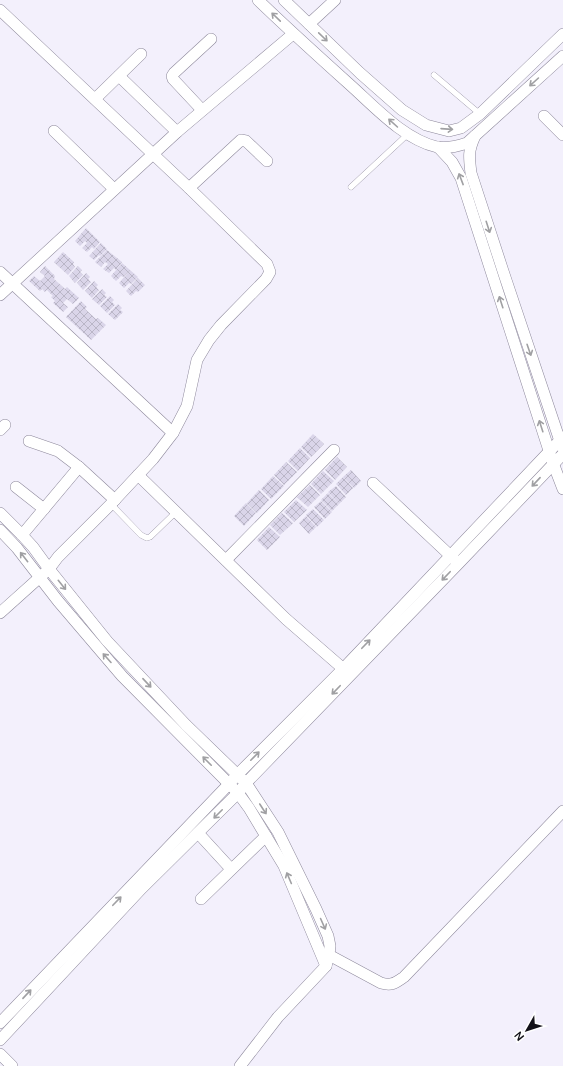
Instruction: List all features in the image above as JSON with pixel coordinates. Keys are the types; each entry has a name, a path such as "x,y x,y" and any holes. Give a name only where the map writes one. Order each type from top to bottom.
{"street":[{"path":"258,0 293,34 398,128 423,142 438,147 456,147 467,143 563,56"},
{"path":"284,0 360,73 402,110 426,125 449,131 461,128 480,114 563,34"},
{"path":"310,24 335,0"},
{"path":"0,10 189,188 267,264 270,272 266,279 221,325 205,347 197,360 187,406 173,433 153,459 113,502 0,613"},
{"path":"0,295 177,132 293,34"},
{"path":"202,110 173,79 172,76 211,39"},
{"path":"95,98 141,54"},
{"path":"119,76 177,132"},
{"path":"544,116 563,135"},
{"path":"54,131 114,189"},
{"path":"454,560 550,451 562,443 503,272 471,173 469,157 470,147 475,136"},
{"path":"189,188 241,140 246,141 267,161"},
{"path":"438,147 452,162 461,178 563,490"},
{"path":"0,272 173,433"},
{"path":"29,441 58,451 79,467 113,502"},
{"path":"226,560 334,450"},
{"path":"0,1040 142,888 238,793 346,672 454,560 563,454"},
{"path":"22,535 79,467"},
{"path":"138,475 286,619 346,672"},
{"path":"373,483 454,560"},
{"path":"16,487 44,509"},
{"path":"0,513 22,535 107,641 186,725 246,783 278,832 328,936 330,946 328,960 278,1018 240,1066"},
{"path":"0,530 17,548 58,601 122,676 238,793 284,866 328,960 381,983 388,985 395,983 404,977 563,811"},
{"path":"0,603 37,575"},
{"path":"0,1023 237,775 346,672"},
{"path":"198,834 231,869"},
{"path":"201,899 266,836"},
{"path":"0,1054 12,1066"}],"lane":[{"path":"434,76 480,114"},
{"path":"351,188 408,134"},
{"path":"113,502 141,536 146,538 150,537 176,512"}],"building":[{"path":"86,228 100,242 94,249 92,247 87,252 82,248 87,243 85,241 80,246 75,241"},
{"path":"101,243 107,249 94,260 89,256"},
{"path":"107,250 122,262 116,270 114,268 109,273 103,269 108,264 105,262 101,267 95,262"},
{"path":"63,252 74,262 73,264 75,267 68,275 54,262"},
{"path":"122,263 130,270 116,281 111,276"},
{"path":"45,266 55,276 54,279 65,289 67,287 79,298 73,304 67,299 63,303 68,307 63,312 53,303 55,301 51,297 53,296 47,290 45,292 42,289 40,291 29,281 34,276 40,281 45,276 40,272"},
{"path":"78,266 82,270 80,272 83,275 75,283 69,276"},
{"path":"130,270 138,277 124,288 119,283"},
{"path":"86,273 90,277 88,279 91,282 83,290 77,283"},
{"path":"138,278 145,285 131,296 126,291"},
{"path":"94,281 98,285 96,287 99,290 92,298 85,291"},
{"path":"102,289 106,293 104,295 107,297 99,305 92,299"},
{"path":"110,296 114,300 112,302 115,305 107,313 100,306"},
{"path":"81,301 87,307 85,309 96,319 98,318 106,325 91,340 66,317"},
{"path":"118,304 122,308 120,310 123,312 115,320 108,314"},
{"path":"313,434 324,444 311,457 301,447"},
{"path":"300,448 310,458 298,471 288,461"},
{"path":"337,457 347,467 335,480 325,470"},
{"path":"286,462 297,472 284,485 274,475"},
{"path":"351,470 361,481 354,488 343,477"},
{"path":"323,471 334,481 321,494 311,484"},
{"path":"273,476 284,486 271,499 261,489"},
{"path":"343,477 353,488 346,495 336,484"},
{"path":"310,485 320,495 308,507 297,497"},
{"path":"336,486 346,497 339,504 328,492"},
{"path":"259,490 269,500 257,513 247,503"},
{"path":"328,493 339,504 332,511 321,500"},
{"path":"296,500 307,510 294,522 284,512"},
{"path":"321,501 332,512 325,519 314,507"},
{"path":"246,503 256,513 244,526 234,516"},
{"path":"313,509 324,520 317,527 306,515"},
{"path":"282,513 293,523 280,535 270,525"},
{"path":"306,516 316,527 309,534 299,523"},
{"path":"269,527 280,537 267,550 257,540"}]}
